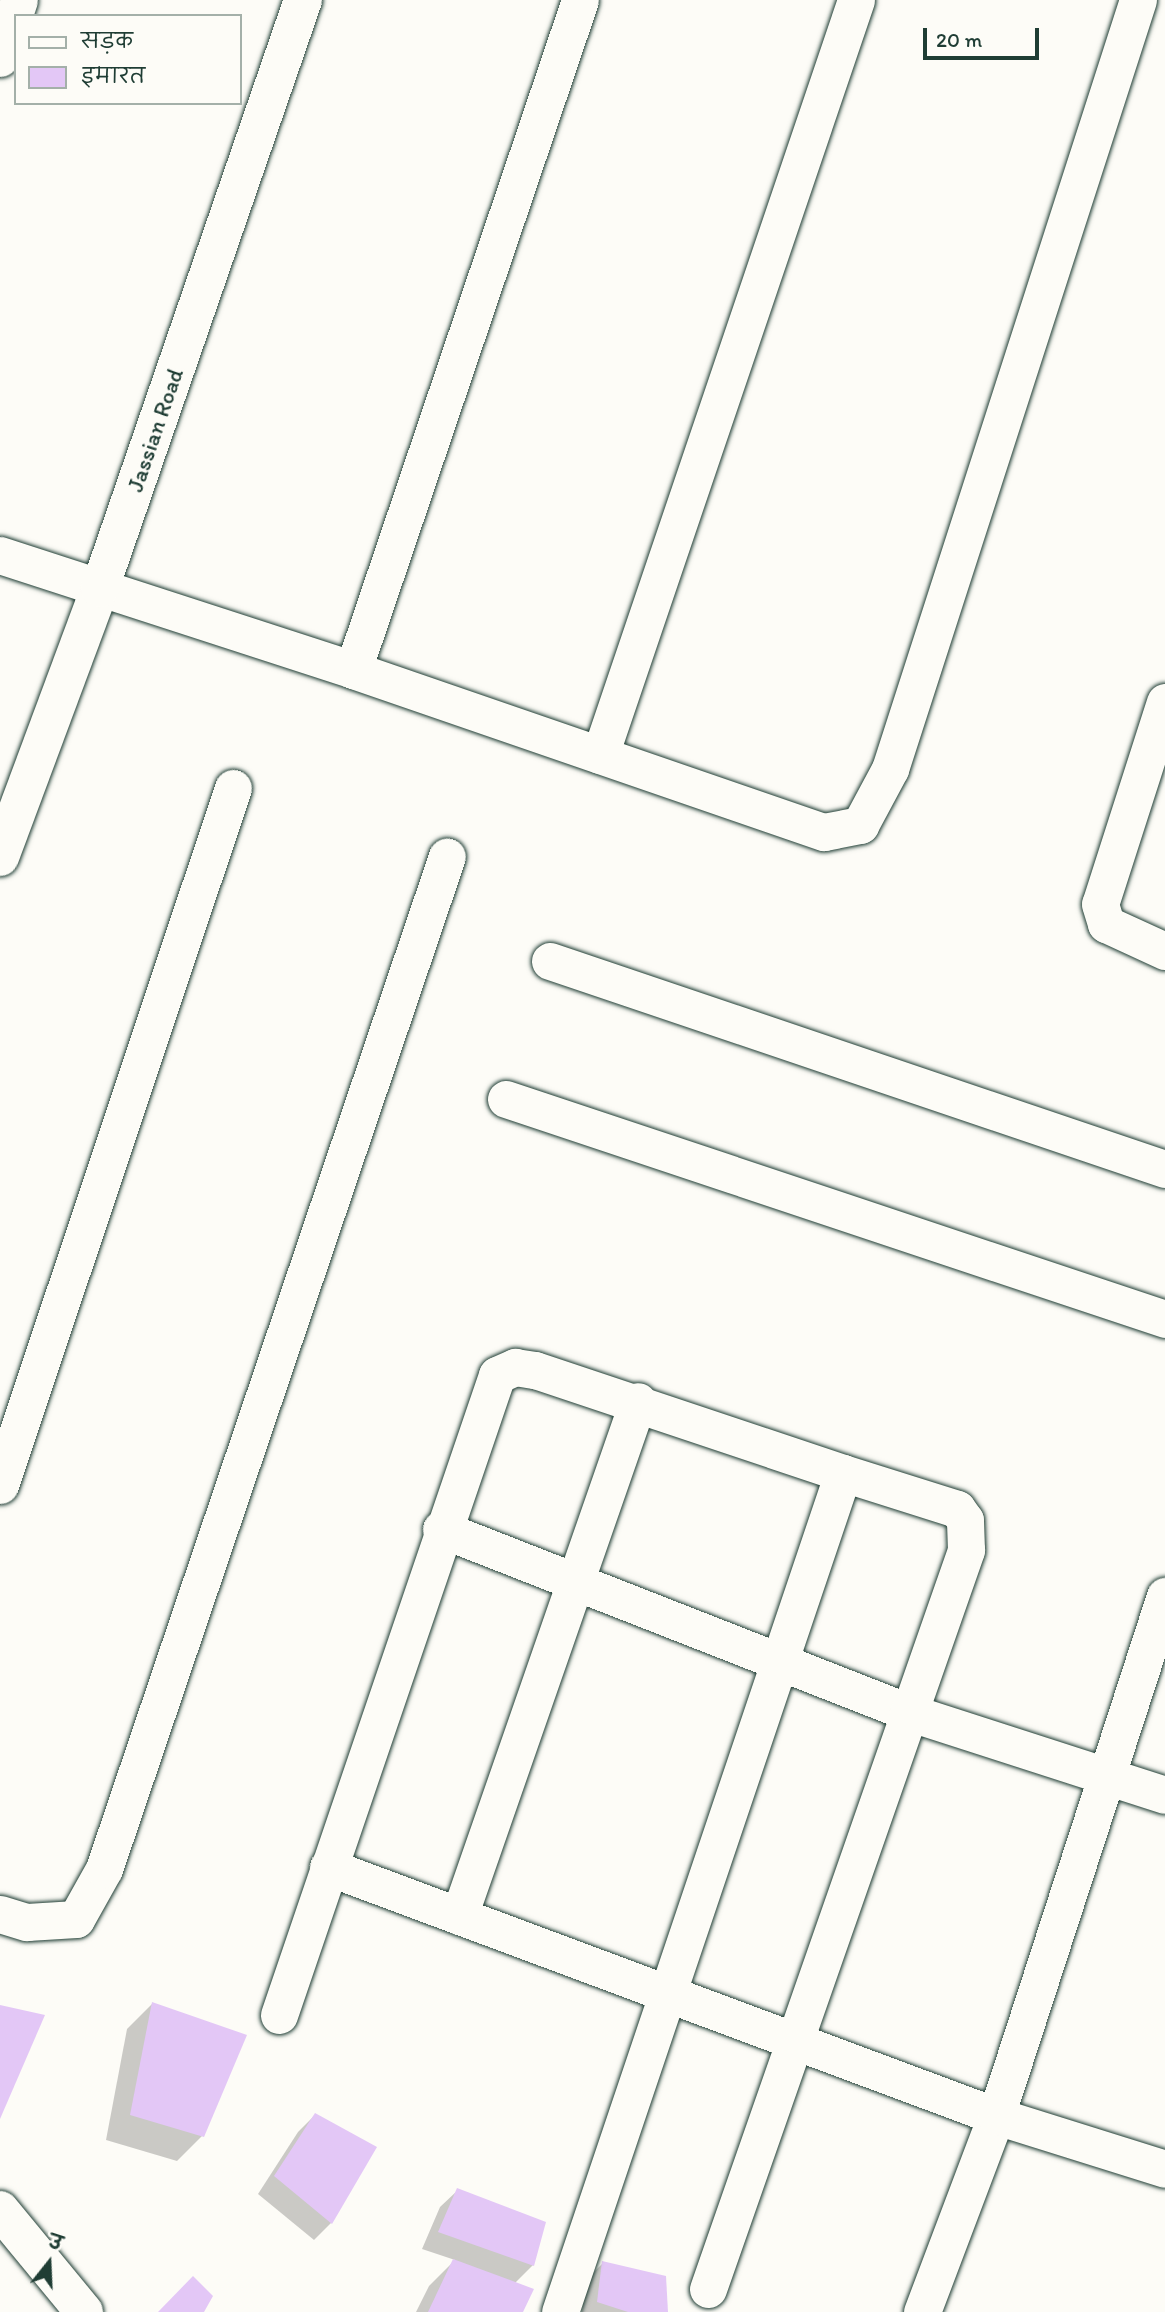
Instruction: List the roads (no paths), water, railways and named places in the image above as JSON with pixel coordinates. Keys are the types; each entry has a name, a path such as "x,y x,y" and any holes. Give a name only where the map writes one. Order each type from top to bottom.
{"street":[{"name":"Jassian Road","path":"0,857 100,588 303,0"},
{"path":"353,670 580,0"},
{"path":"600,755 856,0"},
{"path":"0,555 353,670 824,832 860,825 890,769 1138,0"},
{"path":"0,58 14,15"},
{"path":"1165,702 1102,886 1100,913 1106,924 1165,951"},
{"path":"0,1485 233,788"},
{"path":"0,1914 27,1922 76,1919 104,1869 447,856"},
{"path":"551,961 1165,1169"},
{"path":"506,1099 1165,1319"},
{"path":"279,2015 492,1385 507,1368 535,1370 638,1401 843,1473 957,1509 965,1520 966,1549 708,2289"},
{"path":"459,1916 638,1401"},
{"path":"561,2312 666,1993 843,1473"},
{"path":"441,1530 908,1712 1165,1795"},
{"path":"922,2312 996,2116 1109,1777 1165,1595"},
{"path":"328,1867 996,2116 1165,2169"},
{"path":"0,2210 84,2312"}]}
